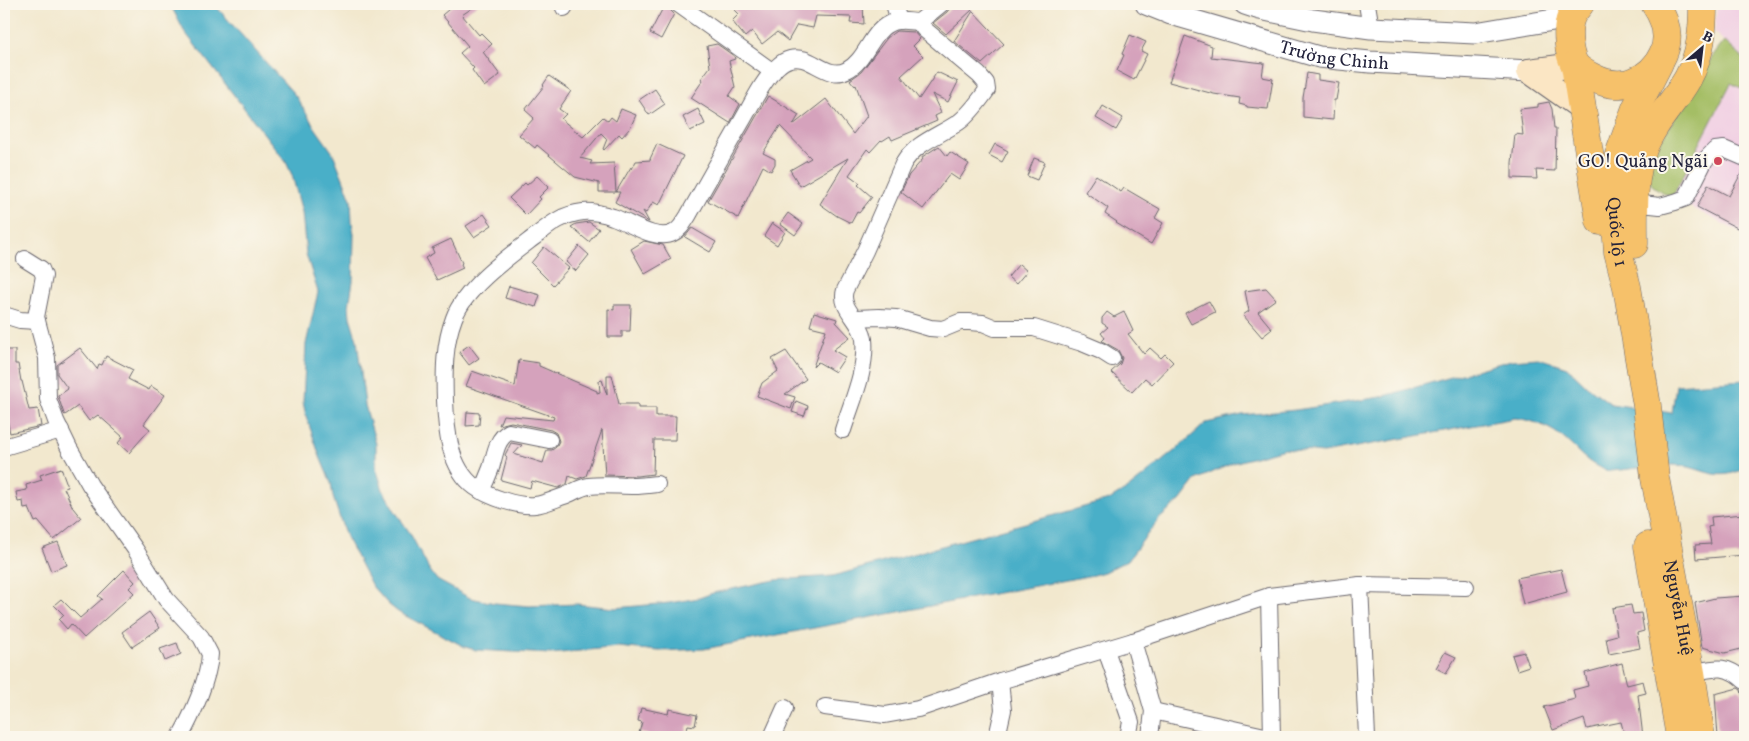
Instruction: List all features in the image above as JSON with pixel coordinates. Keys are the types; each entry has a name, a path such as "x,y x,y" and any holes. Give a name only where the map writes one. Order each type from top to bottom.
{"highway":[{"path":"1655,4 1663,16 1667,32"},
{"name":"Quốc lộ 1","path":"1637,404 1627,288 1618,252 1614,200 1616,169 1619,155 1636,108 1666,48 1667,32 1674,4"},
{"path":"1627,288 1634,253 1634,203 1638,165 1647,139 1687,79 1698,55 1703,32 1703,4"},
{"name":"Quốc lộ 1","path":"1576,10 1568,33 1570,49 1575,65 1637,404"},
{"path":"1575,65 1602,83 1618,85 1634,82 1648,75 1659,63"},
{"path":"1637,404 1646,479"},
{"name":"Nguyễn Huệ","path":"1646,479 1691,673 1701,737"},
{"name":"Nguyễn Huệ","path":"1646,479 1680,737"}],"main road":[{"path":"1529,71 1575,65"},
{"path":"1529,71 1583,109"}],"street":[{"path":"678,4 773,72"},
{"path":"894,4 898,21"},
{"path":"657,484 586,486 567,495 534,505 505,500 481,490 468,482 459,469 446,422 444,373 449,332 461,303 473,289 510,256 557,220 570,215 584,212 611,216 650,233 672,234 688,216 755,98 778,66 790,59 801,58 837,74 858,62 876,36 886,26 898,21 919,22 941,4"},
{"name":"Trường Chinh","path":"1146,4 1172,14 1319,57 1370,62 1529,71"},
{"name":"Trường Chinh","path":"1245,4 1313,20 1370,28 1475,33 1576,10"},
{"path":"1367,4 1370,28 1370,62"},
{"path":"843,430 864,361 863,336 856,318 845,304 843,295 845,290 908,156 919,146 966,116 987,90 986,83 979,75 924,29 919,22"},
{"path":"1634,203 1660,206 1686,198 1705,160 1715,150 1724,149 1745,158"},
{"path":"25,260 40,269 44,276 36,317 47,358 48,399 60,430 90,485 136,549 166,599 201,637 210,654 206,675 180,737"},
{"path":"4,315 20,320 37,321"},
{"path":"856,318 896,318 930,328 943,329 960,322 983,324 995,328 1034,328 1082,343 1112,358"},
{"path":"4,447 60,430"},
{"path":"481,490 490,470 497,446 505,434 508,432 549,440"},
{"path":"825,708 885,715 918,709 1133,642 1269,596 1360,585 1466,587"},
{"path":"1360,585 1367,737"},
{"path":"1153,711 1270,737 1269,596"},
{"path":"1133,642 1153,711 1150,737"},
{"path":"1106,650 1131,722 1128,737"},
{"path":"1691,673 1718,668 1734,671 1745,680"},
{"path":"996,737 1002,710 1000,682"},
{"path":"772,737 785,708"}],"shaded area":[{"path":"1717,4 1745,4 1745,60 1714,32"},
{"name":"GO! Quảng Ngãi","path":"1739,67 1745,70 1745,235 1692,208 1673,196"}],"green space":[{"path":"1724,41 1745,60 1745,90 1731,83 1673,196 1663,193 1652,185 1649,179 1650,158 1714,54"}],"water":[{"path":"170,4 214,4 295,95 333,153 351,199 354,234 353,281 349,306 350,317 357,340 365,405 376,444 376,468 383,490 410,533 429,569 437,580 470,598 495,603 529,606 577,604 615,608 699,598 713,593 775,580 833,576 1109,500 1130,487 1206,423 1242,415 1296,410 1381,397 1511,360 1539,358 1567,367 1588,387 1611,404 1672,413 1676,385 1745,380 1745,468 1724,475 1690,467 1671,465 1608,471 1596,466 1553,430 1531,421 1515,418 1323,453 1284,449 1233,463 1196,480 1180,501 1159,519 1128,560 1104,572 1093,575 704,649 659,651 618,647 551,654 476,650 465,647 398,612 388,604 372,586 346,537 333,497 331,483 320,457 303,402 306,344 318,292 306,254 302,212 292,175 286,162 184,31"}],"building":[{"path":"455,4 478,4 462,15 479,35 481,33 492,44 483,52 500,75 484,87 472,70 474,68 460,53 468,46 442,15"},
{"path":"665,4 668,4 669,9 674,14 661,39 650,33"},
{"path":"729,4 863,4 864,24 850,23 851,17 816,16 813,28 797,25 788,41 777,32 762,44 752,31 745,37 732,21 739,14"},
{"path":"953,4 965,4 972,10 946,34 933,23 947,12"},
{"path":"973,11 1004,44 982,64 954,41"},
{"path":"896,31 914,32 920,39 913,46 923,56 901,76 919,99 937,72 958,82 948,102 932,94 941,113 935,116 937,121 892,140 890,136 881,140 870,152 867,149 849,175 860,183 858,185 872,197 859,213 857,212 851,223 820,204 848,158 800,186 790,170 811,158 780,126 763,153 775,159 775,164 771,171 763,166 738,218 708,201 768,96 799,115 793,125 826,99 853,134 867,116 856,85 850,80 861,72 887,38"},
{"path":"1130,35 1146,42 1141,51 1147,54 1134,80 1117,71"},
{"path":"1185,36 1212,46 1211,57 1264,63 1262,77 1273,79 1268,109 1247,107 1239,104 1240,98 1214,94 1169,82"},
{"path":"717,44 734,56 735,59 729,61 735,87 729,96 740,104 730,123 691,98 710,67 707,46"},
{"path":"1307,73 1318,75 1318,80 1339,83 1336,100 1334,100 1333,120 1303,117 1303,98"},
{"path":"549,76 571,91 559,109 566,114 561,119 583,137 603,117 608,121 611,117 616,121 621,109 636,115 630,128 622,137 619,134 604,150 607,139 601,133 580,158 592,161 590,164 614,163 616,192 599,192 599,183 575,177 537,145 535,148 519,135 534,118 525,110 544,86"},
{"path":"655,89 665,104 649,115 639,100"},
{"path":"1549,102 1552,109 1554,128 1556,128 1555,171 1536,170 1537,179 1512,178 1515,134 1523,135 1520,109 1538,107 1538,104"},
{"path":"1103,106 1123,118 1116,130 1096,118"},
{"path":"698,109 705,124 690,131 683,117"},
{"path":"657,144 683,156 659,205 653,202 646,213 643,211 649,222 615,202 620,192 616,192 636,161 651,160"},
{"path":"995,144 1008,151 1002,162 989,155"},
{"path":"939,146 947,156 950,152 969,164 959,180 950,174 923,209 901,192 909,175 923,159 922,157"},
{"path":"1034,158 1045,162 1037,180 1027,176"},
{"path":"1744,168 1745,232 1697,207 1708,185 1729,196"},
{"path":"1096,175 1121,192 1124,188 1160,209 1155,218 1163,223 1151,244 1116,223 1105,214 1108,208 1085,192"},
{"path":"537,176 549,187 526,215 509,198 525,183 527,185"},
{"path":"788,213 803,224 795,235 780,224"},
{"path":"484,214 492,225 474,237 466,226"},
{"path":"589,222 599,229 589,242 571,227 576,224"},
{"path":"772,223 785,232 777,245 764,236"},
{"path":"692,228 716,242 710,252 685,237"},
{"path":"451,239 463,268 437,280 425,258 434,253 432,248"},
{"path":"644,241 663,245 671,259 645,274 631,249"},
{"path":"579,246 589,255 576,271 566,262"},
{"path":"544,247 569,268 553,285 531,263"},
{"path":"1019,264 1027,271 1016,284 1008,277"},
{"path":"509,286 540,295 536,307 505,298"},
{"path":"1266,288 1276,299 1258,312 1272,329 1262,337 1243,315 1249,311 1245,291"},
{"path":"1209,301 1215,312 1191,324 1185,313"},
{"path":"614,305 631,305 630,331 622,331 622,337 608,337 608,309 614,310"},
{"path":"814,312 837,319 836,322 850,337 833,350 845,357 835,372 818,362 813,367 826,330 810,326"},
{"path":"1107,312 1114,317 1124,312 1133,331 1128,334 1144,354 1150,348 1161,358 1165,354 1173,362 1152,384 1145,378 1132,392 1111,372 1120,364 1122,358 1118,350 1102,341 1105,338 1101,333 1108,327 1102,323 1102,318"},
{"path":"469,345 479,358 469,365 459,352"},
{"path":"80,348 97,369 99,364 102,365 106,356 133,370 128,379 149,390 151,386 165,395 144,424 150,429 129,453 118,443 123,437 98,415 89,421 78,406 64,414 58,396 68,389 57,374 57,365"},
{"path":"4,350 15,350 15,364 18,364 29,410 38,409 41,426 10,433 4,407"},
{"path":"786,351 806,379 785,394 795,397 791,409 757,396 762,383 778,371 772,359"},
{"path":"519,360 539,363 539,366 597,391 597,393 600,392 599,381 602,380 607,395 607,375 612,375 619,404 638,404 638,408 656,408 656,416 676,416 675,440 654,440 653,474 637,476 605,475 602,430 586,476 577,479 569,476 567,484 558,488 532,481 530,488 501,480 507,457 505,455 511,443 522,445 514,454 543,463 547,450 552,450 556,447 559,441 556,433 551,430 511,422 499,425 503,415 553,420 554,417 466,386 472,371 515,386"},
{"path":"796,401 808,406 804,416 792,412"},
{"path":"467,412 480,413 479,425 466,426"},
{"path":"61,468 68,487 64,488 73,508 81,518 54,540 38,521 35,522 29,508 24,509 23,501 18,502 16,492 27,490 26,485 42,480 40,475"},
{"path":"1744,514 1745,555 1696,559 1695,545 1711,544 1708,527 1712,526 1711,517"},
{"path":"58,542 67,565 51,571 42,548"},
{"path":"1561,569 1567,592 1523,604 1517,578"},
{"path":"124,570 135,582 129,588 134,593 84,638 71,624 67,629 59,620 64,615 54,605 61,599 80,618 102,599 98,596"},
{"path":"1745,596 1745,648 1725,653 1702,647 1695,603 1715,598"},
{"path":"1631,605 1633,614 1641,613 1644,631 1637,633 1640,648 1609,654 1606,638 1617,635 1612,608"},
{"path":"149,612 160,628 132,647 122,632"},
{"path":"177,643 181,654 165,661 160,649"},
{"path":"1445,652 1456,657 1446,673 1436,668"},
{"path":"1524,652 1529,666 1517,670 1512,655"},
{"path":"1622,663 1627,685 1643,681 1646,693 1638,695 1643,737 1625,737 1621,722 1587,729 1584,719 1553,730 1544,707 1575,699 1573,690 1588,686 1585,673"},
{"path":"1738,688 1741,690 1743,698 1745,697 1745,737 1718,737 1715,694"},
{"path":"641,708 668,714 669,709 697,715 695,726 688,725 685,737 649,737 649,735 639,733 642,722 638,721"}],"place":[{"name":"GO! Quảng Ngãi","path":"1718,161"}]}
